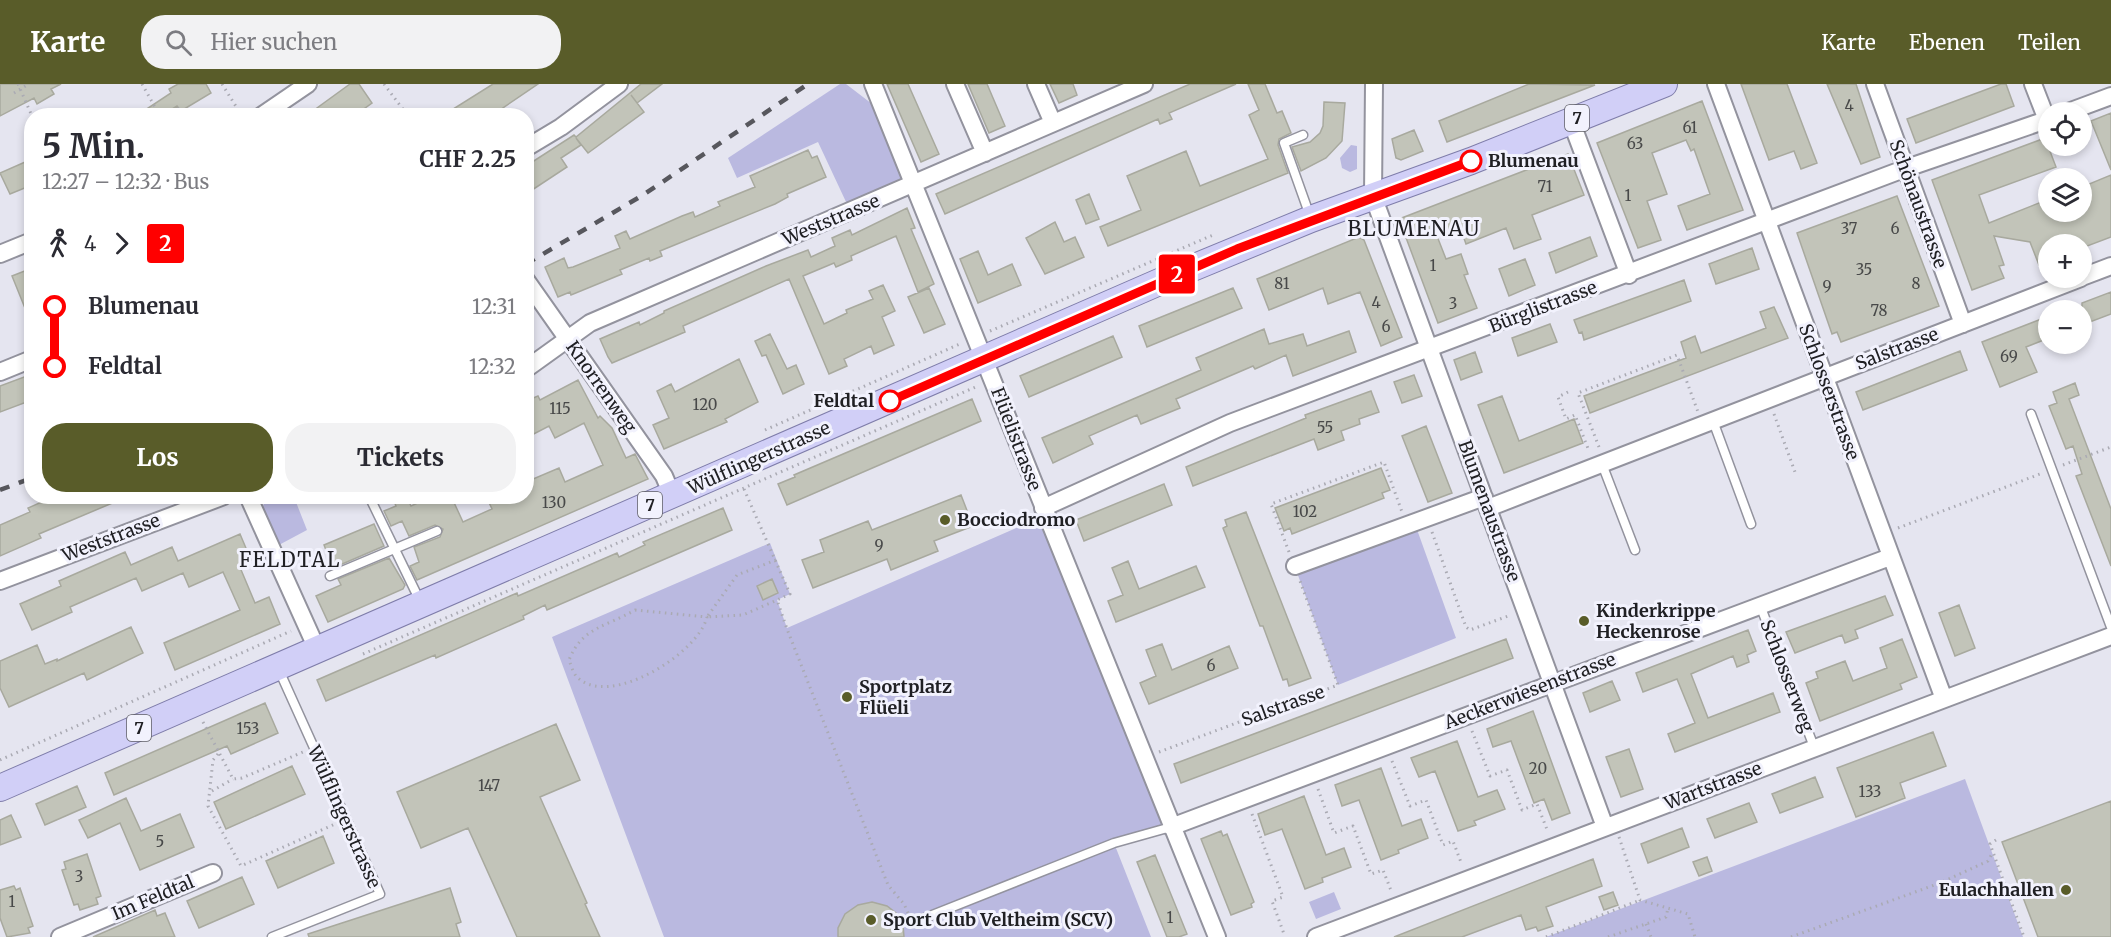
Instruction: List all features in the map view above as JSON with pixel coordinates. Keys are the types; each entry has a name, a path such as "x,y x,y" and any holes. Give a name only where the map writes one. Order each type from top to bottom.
{"main road":[{"name":"Wülflingerstrasse","path":"0,788 672,495 982,372 1164,279 1311,219 1471,161 1664,84"}],"street":[{"path":"273,108 308,84"},
{"path":"534,143 561,127 619,84"},
{"name":"Flüelistrasse","path":"873,84 982,372 993,379 1143,758 1217,937"},
{"path":"955,84 985,153"},
{"path":"1036,84 1053,123"},
{"name":"Weststrasse","path":"534,363 590,323 985,153 1053,123 1121,89 1144,84"},
{"path":"1373,196 1374,84"},
{"name":"Schlosserstrasse","path":"1716,84 1944,699"},
{"name":"Schönaustrasse","path":"1875,84 1904,169 1963,324"},
{"path":"2033,84 2040,102"},
{"path":"2092,103 2111,96"},
{"path":"1571,121 1629,275"},
{"name":"Bürglistrasse","path":"1043,508 1230,423 1430,350 1904,169 2038,123"},
{"name":"Blumenaustrasse","path":"1373,196 1550,683 1609,825"},
{"path":"0,254 24,244"},
{"name":"Salstrasse","path":"2092,273 2111,266"},
{"name":"Salstrasse","path":"1295,567 1428,519 1486,503 1598,457 1706,417 1769,399 2054,288"},
{"name":"Knorrenweg","path":"534,292 663,476 672,495"},
{"path":"0,372 24,362"},
{"name":"Weststrasse","path":"0,580 203,504"},
{"path":"252,504 317,650"},
{"name":"Aeckerwiesenstrasse","path":"1171,827 1890,557"},
{"name":"Wartstrasse","path":"1316,937 2111,636"},
{"name":"Im Feldtal","path":"60,937 213,873"}],"lane":[{"path":"1303,135 1284,143 1311,219"},
{"path":"2031,414 2111,627"},
{"path":"1706,417 1751,524"},
{"path":"1598,457 1635,550"},
{"path":"373,504 421,604"},
{"path":"330,576 397,550 437,531"},
{"name":"Schlosserweg","path":"1760,605 1814,747"},
{"name":"Wülflingerstrasse","path":"272,937 282,931 380,894 278,668"},
{"path":"912,923 1114,843 1171,827"}],"path":[{"path":"18,84 28,108"},
{"path":"142,84 156,108"},
{"path":"222,84 237,108"},
{"path":"384,84 402,108"},
{"path":"14,93 27,85"},
{"path":"1598,457 1578,393 1677,355 1706,417"},
{"path":"361,655 744,489 982,372"},
{"path":"1568,392 1558,397 1566,419 1575,415 1598,457"},
{"path":"1769,399 1795,472"},
{"path":"1893,530 2111,447"},
{"name":"Salstrasse","path":"1143,758 1338,685 1271,504 1384,462 1407,527"},
{"path":"744,489 776,560 790,594 743,615 706,617 635,610 588,632 575,644 569,660 577,677 591,684 620,686 663,666 684,651 699,636 706,617 736,575 776,560"},
{"path":"1428,519 1466,627 1470,630 1514,614"},
{"path":"777,600 888,885 904,904 912,923"},
{"path":"0,760 296,629"},
{"path":"1466,715 1490,776 1507,770 1522,810 1537,804 1549,835"},
{"path":"203,720 218,754 233,779"},
{"path":"1386,746 1410,807 1426,800 1443,845 1453,841 1463,867"},
{"path":"212,791 233,779 242,778 313,747"},
{"path":"218,754 213,760 212,791 208,806 241,866 346,820"},
{"path":"1312,774 1334,833 1353,826 1371,874 1383,870 1392,894"},
{"path":"1246,799 1283,897 1272,901 1284,934"},
{"path":"1609,825 1640,900"},
{"path":"1996,840 1990,844 2024,937"},
{"path":"1791,937 1940,883 1988,861 1993,852"},
{"path":"1546,937 1557,935 1640,900 1688,914 1695,937"},
{"path":"1608,937 1666,917 1668,908"},
{"path":"1646,924 1651,937"}],"shaded area":[{"path":"840,84 846,84 876,107 903,174 899,182 847,204 818,142 737,178 728,158"},
{"path":"1351,145 1357,146 1357,169 1350,172 1342,168 1340,158"},
{"path":"264,504 297,504 307,530 277,546"},
{"name":"Sportplatz Flüeli","path":"1046,515 1171,827 1114,843 1151,937 664,937 552,637 770,543 790,594 777,600 787,628"},
{"path":"1415,524 1456,638 1338,685 1295,567"},
{"path":"1965,779 2023,937 1546,937"},
{"path":"1334,892 1341,909 1316,919 1309,902"}],"building":[{"path":"0,84 61,84 51,89 54,94 37,104 34,98 0,116"},
{"path":"178,84 206,84 211,93 186,108 177,106 148,108 171,93 169,89"},
{"path":"350,84 359,84 372,103 365,108 317,108"},
{"path":"493,84 538,84 503,108 455,108"},
{"path":"641,84 662,84 637,103 644,112 588,153 576,138 581,145 561,158 567,167 534,189 534,161 574,135 576,137"},
{"path":"887,84 908,84 939,154 921,162"},
{"path":"968,84 987,84 1005,126 989,133"},
{"path":"1050,84 1073,84 1077,95 1059,103"},
{"path":"1190,84 1236,84 1169,113 1172,119 1160,124 1158,119 945,214 936,194"},
{"path":"1248,84 1265,84 1277,113 1282,111 1291,133 1279,139 1278,145 1288,173 1108,246 1100,227 1141,210 1127,176 1186,151 1200,186 1268,159 1249,115 1259,110"},
{"path":"1529,84 1595,85 1447,142 1439,121"},
{"path":"1741,84 1787,84 1817,163 1801,169 1794,151 1769,160"},
{"path":"1827,84 1856,84 1880,157 1861,164"},
{"path":"2006,84 2014,106 1916,143 1907,119"},
{"path":"1702,101 1743,210 1687,230 1678,206 1710,194 1694,149 1691,151 1686,140 1652,153 1667,194 1647,201 1661,240 1638,248 1597,143"},
{"path":"1324,102 1345,103 1342,141 1326,158 1301,171 1292,147 1310,142 1320,133 1323,126"},
{"path":"2111,113 2111,170 2092,123 2092,121"},
{"path":"1414,130 1423,151 1401,160 1396,158 1392,139"},
{"path":"2038,141 2038,156 2052,156 2056,167 2038,168 2038,174 1979,195 1989,223 2038,203 2038,222 2092,222 2092,183 2111,175 2111,237 2092,244 2092,234 2038,234 2038,262 2030,242 1994,236 2004,265 1999,266 2004,278 1972,290 1932,180"},
{"path":"808,150 812,158 817,156 826,177 787,194 788,197 775,204 660,251 662,256 650,261 649,258 620,270 622,274 571,295 570,292 558,297 545,267 564,258 568,268 573,267 620,248 615,236 626,231 630,239 682,216 693,212 695,217 720,206 718,202 755,187 750,176"},
{"path":"1568,154 1584,195 1532,215 1541,239 1514,249 1506,228 1466,244 1460,227 1437,236 1446,259 1461,254 1468,274 1464,275 1477,308 1438,323 1399,219"},
{"path":"24,162 24,188 10,194 0,173"},
{"path":"1089,194 1099,219 1086,224 1076,200"},
{"path":"1897,196 1939,306 1841,342 1837,332 1832,334 1797,233"},
{"path":"907,208 915,228 911,229 934,284 918,292 896,236 851,256 852,260 836,267 834,263 803,276 824,324 847,313 846,310 873,299 869,291 883,285 895,311 882,317 894,345 874,354 871,346 844,359 847,366 829,374 789,279 683,326 685,332 612,363 608,357 600,339 639,322 640,325 664,311 766,266 808,250 811,257 835,246 832,238 850,230 852,235"},
{"path":"1055,222 1064,242 1075,237 1084,257 1045,274 1026,238"},
{"path":"1359,237 1364,240 1402,337 1381,346 1360,292 1328,304 1323,288 1269,310 1257,279"},
{"path":"1590,237 1597,256 1556,273 1549,253"},
{"path":"1752,248 1759,269 1716,284 1709,264"},
{"path":"978,251 988,275 1012,264 1021,285 978,303 960,259"},
{"path":"1525,259 1535,285 1509,296 1499,269"},
{"path":"24,271 24,306 12,276"},
{"path":"1684,280 1691,301 1584,340 1582,332 1579,333 1574,320"},
{"path":"929,288 945,324 924,333 908,297"},
{"path":"1233,288 1242,308 1147,347 1139,326"},
{"path":"2111,292 2111,314 2092,321 2092,300 2090,300"},
{"path":"1774,307 1788,338 1590,413 1584,396 1686,358 1681,342 1695,336 1701,353 1766,328 1760,312"},
{"path":"2038,320 2038,342 2026,347 2037,372 2000,387 1982,342"},
{"path":"1550,324 1557,342 1518,356 1512,338"},
{"path":"1264,329 1269,344 1303,334 1307,346 1349,331 1356,352 1293,376 1286,355 1255,369 1253,366 1176,399 1180,408 1141,424 1137,415 1089,436 1093,444 1053,463 1042,438 1201,370 1196,358"},
{"path":"770,334 787,369 796,365 804,384 783,394 766,355 762,356 755,341"},
{"path":"1113,336 1122,357 1029,397 1020,376"},
{"path":"1960,351 1967,370 1863,410 1856,392"},
{"path":"1475,352 1482,372 1461,380 1454,360"},
{"path":"739,359 758,402 725,419 727,422 664,449 653,425 669,418 657,391 671,384 675,392"},
{"path":"1414,375 1422,396 1402,403 1394,382"},
{"path":"24,377 24,403 0,412 0,386"},
{"path":"578,380 598,418 600,416 612,428 626,458 635,454 648,479 417,580 410,566 419,562 414,547 440,537 443,529 435,525 409,536 402,521 391,526 384,511 396,506 395,504 410,504 411,506 455,504 463,522 492,509 490,504 534,504 534,479 559,468 565,482 603,465 584,423 555,438 549,426 534,434 534,398 538,396 540,400"},
{"path":"2075,383 2079,395 2069,399 2111,509 2111,566 2076,476 2082,474 2073,446 2066,449 2049,406 2057,403 2053,392"},
{"path":"1371,391 1379,412 1359,419 1360,424 1341,431 1344,440 1318,450 1314,439 1193,486 1186,467 1306,418 1305,415"},
{"path":"1502,396 1519,441 1574,419 1583,443 1504,473 1478,405"},
{"path":"972,399 981,421 787,505 778,484 795,477 794,475"},
{"path":"1426,426 1452,493 1428,502 1402,436"},
{"path":"1381,468 1390,490 1382,493 1384,498 1292,534 1290,528 1284,531 1275,508"},
{"path":"1164,484 1172,505 1084,541 1076,520"},
{"path":"961,495 973,526 934,541 938,551 891,570 887,559 813,588 802,560 824,552 820,540 868,521 872,530"},
{"path":"37,504 110,504 39,534 41,538 0,556 0,525 30,512 28,508"},
{"path":"723,508 732,530 547,610 545,605 523,616 524,619 436,658 435,655 326,701 317,680 517,593 518,596 617,553 619,557 645,545 643,542"},
{"path":"1246,512 1311,678 1289,686 1287,679 1283,680 1263,626 1260,626 1223,528 1227,526 1225,520"},
{"path":"374,524 384,546 333,568 324,545"},
{"path":"240,534 251,560 239,565 255,603 269,597 280,624 175,670 164,643 240,610 223,572 189,587 183,573 142,591 136,578 70,607 72,612 32,630 20,604 61,586 59,581 125,552 131,565 172,547 178,561"},
{"path":"389,558 405,585 403,589 328,622 316,596 341,585 338,579"},
{"path":"1128,561 1139,589 1196,566 1205,587 1116,622 1108,601 1123,595 1112,568"},
{"path":"772,579 778,593 763,600 757,586"},
{"path":"1885,596 1893,615 1855,630 1858,638 1845,643 1842,635 1795,653 1786,632"},
{"path":"1959,605 1975,648 1955,656 1939,613"},
{"path":"131,627 143,653 87,680 84,673 9,707 0,688 0,661 37,645 45,664 57,659 57,661"},
{"path":"1748,630 1756,651 1747,655 1749,662 1737,667 1733,656 1691,674 1708,718 1773,693 1780,712 1675,752 1668,734 1695,723 1677,679 1643,692 1636,673"},
{"path":"1506,639 1513,658 1181,783 1174,764"},
{"path":"1902,639 1917,677 1900,684 1902,689 1820,721 1806,683 1818,678 1816,672 1845,661 1853,681 1887,668 1880,648"},
{"path":"1162,644 1172,670 1229,646 1238,668 1149,704 1140,683 1156,676 1146,650"},
{"path":"1612,681 1620,700 1590,712 1583,693"},
{"path":"265,703 278,733 231,754 227,746 114,795 105,773"},
{"path":"1533,711 1570,813 1552,820 1544,799 1534,803 1511,741 1493,747 1487,729"},
{"path":"556,724 580,780 540,797 600,937 517,937 468,828 421,848 397,792"},
{"path":"1933,732 1946,766 1900,783 1905,798 1856,817 1837,768"},
{"path":"1457,741 1478,797 1497,790 1505,809 1474,821 1476,825 1458,831 1435,771 1419,777 1411,758"},
{"path":"1629,749 1643,789 1621,797 1606,757"},
{"path":"292,766 305,794 226,829 214,802"},
{"path":"1381,768 1402,826 1421,819 1428,838 1398,850 1399,853 1381,860 1359,800 1342,806 1335,785"},
{"path":"1815,777 1823,797 1780,813 1772,794"},
{"path":"77,786 86,807 45,825 36,804"},
{"path":"1304,796 1326,855 1344,848 1351,867 1322,878 1323,882 1305,889 1282,829 1265,835 1258,814"},
{"path":"126,798 141,831 180,814 194,847 140,870 120,823 88,838 79,820"},
{"name":"Eulachhallen","path":"2111,801 2111,937 2038,937 2002,842"},
{"path":"1749,803 1757,822 1715,838 1707,819"},
{"path":"11,815 21,837 0,845 0,820"},
{"path":"1682,828 1689,847 1648,863 1641,844"},
{"path":"1221,831 1223,836 1227,834 1254,902 1251,904 1252,907 1231,915 1201,839"},
{"path":"323,836 334,863 278,888 266,861"},
{"path":"87,854 101,896 96,898 98,904 80,910 78,904 74,905 62,870 66,869 64,862"},
{"path":"1155,855 1187,934 1179,937 1167,937 1137,862"},
{"path":"1707,857 1712,871 1699,876 1693,862"},
{"path":"1593,859 1602,886 1546,907 1553,926 1538,931 1536,927 1526,930 1521,915 1462,937 1394,937"},
{"path":"242,877 254,904 199,928 187,901"},
{"path":"14,886 16,890 20,888 33,926 28,928 30,933 7,937 0,918 0,890"},
{"path":"450,888 461,922 456,924 460,937 309,937 308,934"},
{"path":"1613,892 1618,905 1604,910 1599,897"},
{"name":"Sport Club Veltheim (SCV)","path":"872,902 887,906 896,913 903,925 904,937 838,937 838,928 845,914 858,905"},
{"path":"155,910 157,916 165,913 175,937 93,937"}],"railway":[{"path":"534,259 643,195 808,84"},
{"path":"0,490 24,481"}],"bus line":[{"name":"2","path":"890,401 1118,299 1237,249 1311,219 1471,161"}],"place":[{"name":"Blumenau","path":"1471,161"},
{"name":"Feldtal","path":"890,401"},
{"name":"Bocciodromo","path":"945,520"},
{"name":"Kinderkrippe Heckenrose","path":"1584,621"},
{"name":"Sportplatz Flüeli","path":"847,697"},
{"name":"Eulachhallen","path":"2066,890"},
{"name":"Sport Club Veltheim (SCV)","path":"871,920"}],"district":[{"name":"BLUMENAU","path":"1414,229"},
{"name":"FELDTAL","path":"290,560"}]}
